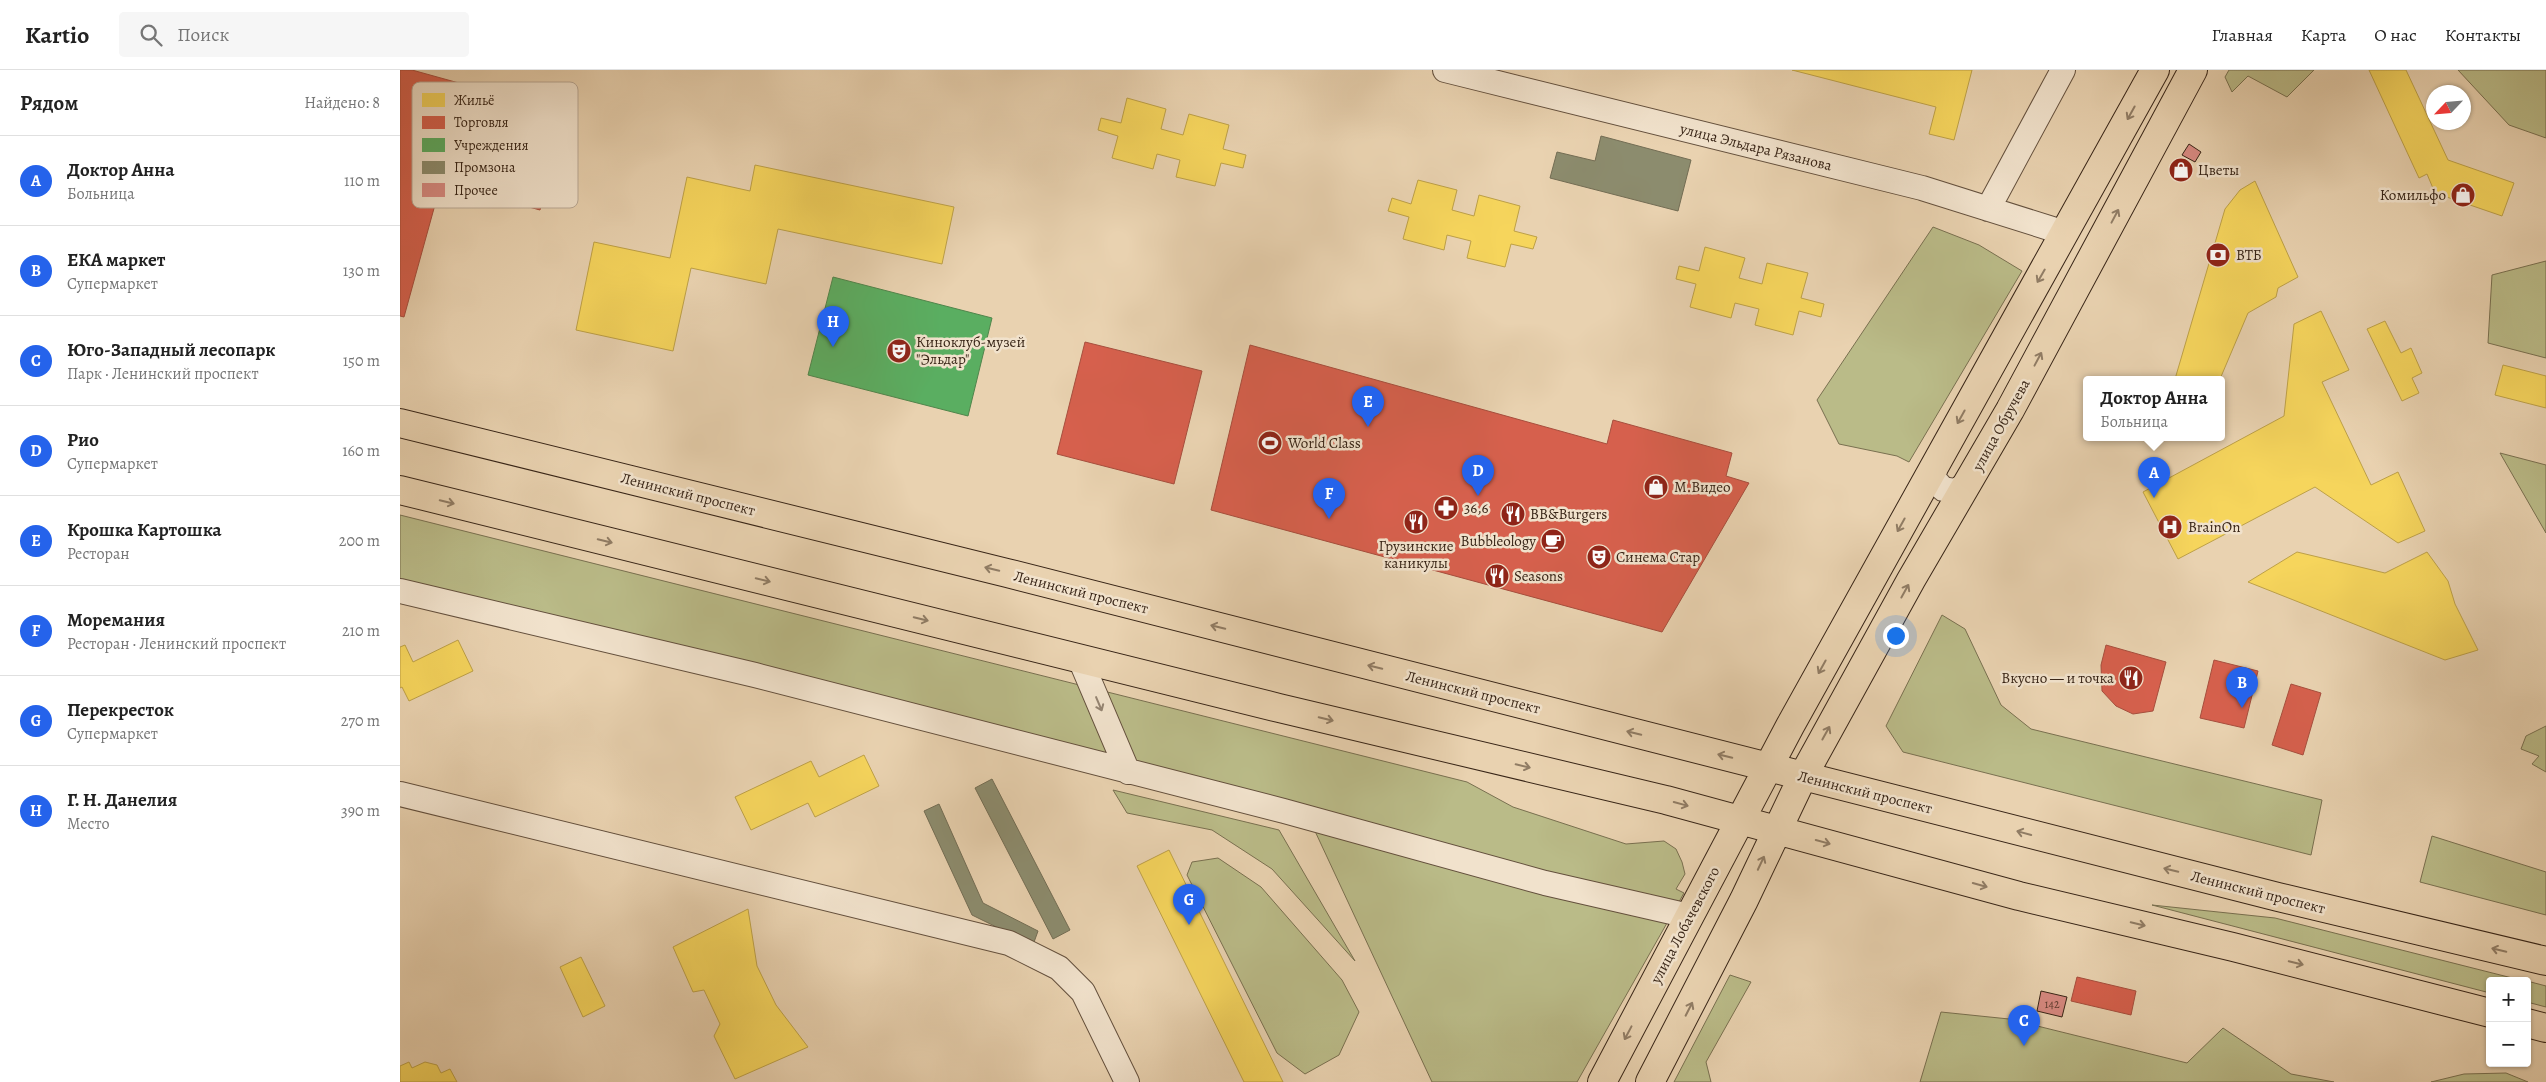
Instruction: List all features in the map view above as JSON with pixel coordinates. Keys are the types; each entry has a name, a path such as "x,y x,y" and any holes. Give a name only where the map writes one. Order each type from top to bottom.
{"main road":[{"path":"1768,767 1935,463 2065,234 2155,70"},
{"name":"улица Обручева","path":"1803,776 1911,580 2010,410 2193,70"},
{"name":"Ленинский проспект","path":"400,422 1008,573 2278,897 2546,961"},
{"path":"400,490 1080,659 1741,820 2019,896 2233,947 2486,1012"},
{"name":"улица Лобачевского","path":"1602,1082 1768,767"},
{"path":"1650,1082 1744,900 1803,776"},
{"path":"2531,1024 2546,1028"}],"street":[{"name":"улица Эльдара Рязанова","path":"1445,70 1922,188 2065,234"},
{"path":"1988,209 2063,70"},
{"path":"1935,463 1934,479 1943,489 1956,491 1969,482"},
{"path":"400,590 755,675 1284,811 1545,883 1689,916"},
{"path":"1080,659 1128,772"},
{"path":"400,794 1009,943 1059,968 1083,992 1127,1082"}],"green space":[{"path":"2229,70 2314,70 2287,97 2248,76 2232,92 2225,77"},
{"path":"2458,70 2546,70 2546,138 2509,125"},
{"path":"1933,227 1979,245 2022,271 1909,462 1897,456 1839,444 1817,400"},
{"path":"2546,261 2546,358 2488,343 2492,275"},
{"path":"2500,453 2546,465 2546,533"},
{"path":"400,515 1467,782 1513,807 1626,844 1664,841 1676,849 1682,862 1685,874 1676,889 1684,893 1577,1082 1432,1082 1314,829 400,580"},
{"path":"1942,615 1965,629 2001,705 2031,729 2322,800 2311,855 1903,752 1886,726"},
{"path":"2546,726 2546,772 2532,764 2539,756 2521,749 2526,736"},
{"path":"1113,790 1279,830 1355,961 1272,869 1212,830 1127,813"},
{"path":"2432,836 2546,872 2546,915 2420,882"},
{"path":"1218,858 1261,887 1342,980 1359,1012 1339,1055 1305,1074 1277,1053 1187,875 1192,862"},
{"path":"2152,905 2275,918 2508,977 2486,977 2486,992"},
{"path":"1730,975 1751,982 1706,1062 1711,1082 1674,1082"},
{"path":"2531,982 2546,986 2546,1007 2531,1003"},
{"path":"1941,1012 2009,1019 2187,1063 2223,1028 2291,1074 2334,1082 1920,1082"},
{"path":"2506,1073 2528,1082 2431,1082 2464,1074"}],"building: Жильё":[{"path":"1792,70 1972,70 1954,140 1929,134 1936,107"},
{"path":"2369,70 2406,70 2426,113 2426,130 2434,130 2448,160 2514,183 2502,216 2435,193 2427,174 2419,178"},
{"path":"1127,98 1166,109 1161,129 1183,135 1189,114 1229,125 1223,149 1246,155 1243,168 1221,163 1215,186 1176,177 1180,160 1157,154 1153,169 1112,158 1118,136 1098,130 1101,118 1121,123"},
{"path":"755,165 954,207 942,264 778,229 766,284 691,268 673,351 576,330 594,242 670,258 687,177 750,191"},
{"path":"1418,180 1457,190 1452,210 1474,216 1479,195 1520,206 1514,231 1537,237 1533,249 1511,244 1505,267 1467,258 1471,241 1447,235 1444,250 1403,239 1409,217 1388,211 1392,198 1411,204"},
{"path":"2255,181 2298,277 2278,288 2276,297 2248,313 2221,376 2176,376 2225,209 2240,190"},
{"path":"1705,247 1745,258 1739,278 1762,284 1767,263 1808,273 1801,298 1824,304 1821,317 1799,311 1793,335 1755,325 1759,309 1735,303 1731,318 1690,307 1696,284 1676,279 1679,266 1699,271"},
{"path":"2321,311 2349,370 2322,382 2371,485 2398,472 2425,531 2398,543 2315,487 2178,559 2143,492 2284,416 2294,324"},
{"path":"2385,321 2401,353 2411,348 2422,373 2412,378 2419,393 2402,401 2367,329"},
{"path":"2503,365 2546,376 2546,408 2495,395"},
{"path":"2297,552 2385,573 2427,552 2448,581 2455,604 2478,650 2445,660 2248,582"},
{"path":"458,640 473,671 409,701 402,687 400,688 400,647 405,645 413,662"},
{"path":"864,755 879,786 815,817 808,803 751,830 735,797 811,761 819,777"},
{"path":"1169,850 1283,1082 1244,1082 1137,866"},
{"path":"748,909 757,966 776,1005 808,1047 735,1079 714,1036 720,1024 704,990 693,992 673,947"},
{"path":"581,957 605,1006 583,1017 560,967"},
{"path":"409,1062 412,1068 425,1062 437,1065 441,1073 450,1069 457,1082 400,1082 400,1066"}],"building: Торговля":[{"path":"400,70 412,70 455,82 412,82 412,208 434,208 404,317 400,316"},
{"path":"2178,160 2191,168 2183,180 2171,172"},
{"path":"1085,342 1202,371 1174,484 1057,454"},
{"path":"1250,345 1607,444 1613,420 1732,453 1726,476 1749,483 1662,632 1211,510"},
{"name":"Вкусно — и точка","path":"2106,645 2166,662 2153,711 2133,714 2116,706 2102,691 2101,665"},
{"path":"2214,660 2258,671 2244,728 2200,718"},
{"path":"2291,684 2321,693 2303,755 2272,745"},
{"path":"2077,977 2136,991 2131,1015 2071,1001"}],"building: Учреждения":[{"name":"Киноклуб-музей \"Эльдар\"","path":"833,277 992,318 968,416 808,375"}],"building: Промзона":[{"path":"1601,136 1691,160 1678,211 1550,178 1557,152 1595,161"},
{"path":"992,779 1070,930 1053,939 975,788"},
{"path":"939,804 983,903 1038,931 1033,945 972,915 924,811"}],"building: Прочее":[{"path":"2189,144 2201,152 2195,162 2182,155"},
{"path":"2041,991 2067,997 2062,1017 2037,1011"}],"place":[{"name":"Цветы","path":"2181,170"},
{"name":"Комильфо","path":"2463,195"},
{"name":"ВТБ","path":"2218,255"},
{"name":"Г. Н. Данелия","path":"833,347"},
{"name":"Киноклуб-музей \"Эльдар\"","path":"899,351"},
{"name":"Крошка Картошка","path":"1368,427"},
{"name":"World Class","path":"1270,443"},
{"name":"М.Видео","path":"1656,487"},
{"name":"Рио","path":"1478,496"},
{"name":"Доктор Анна","path":"2154,498"},
{"name":"36,6","path":"1446,508"},
{"name":"BB&Burgers","path":"1513,514"},
{"name":"Моремания","path":"1329,519"},
{"name":"Грузинские каникулы","path":"1416,522"},
{"name":"BrainOn","path":"2170,527"},
{"name":"Bubbleology","path":"1553,541"},
{"name":"Синема Стар","path":"1599,557"},
{"name":"Seasons","path":"1497,576"},
{"name":"Вкусно — и точка","path":"2131,678"},
{"name":"ЕКА маркет","path":"2242,708"},
{"name":"Перекресток","path":"1189,925"},
{"name":"Юго-Западный лесопарк","path":"2024,1046"}]}
